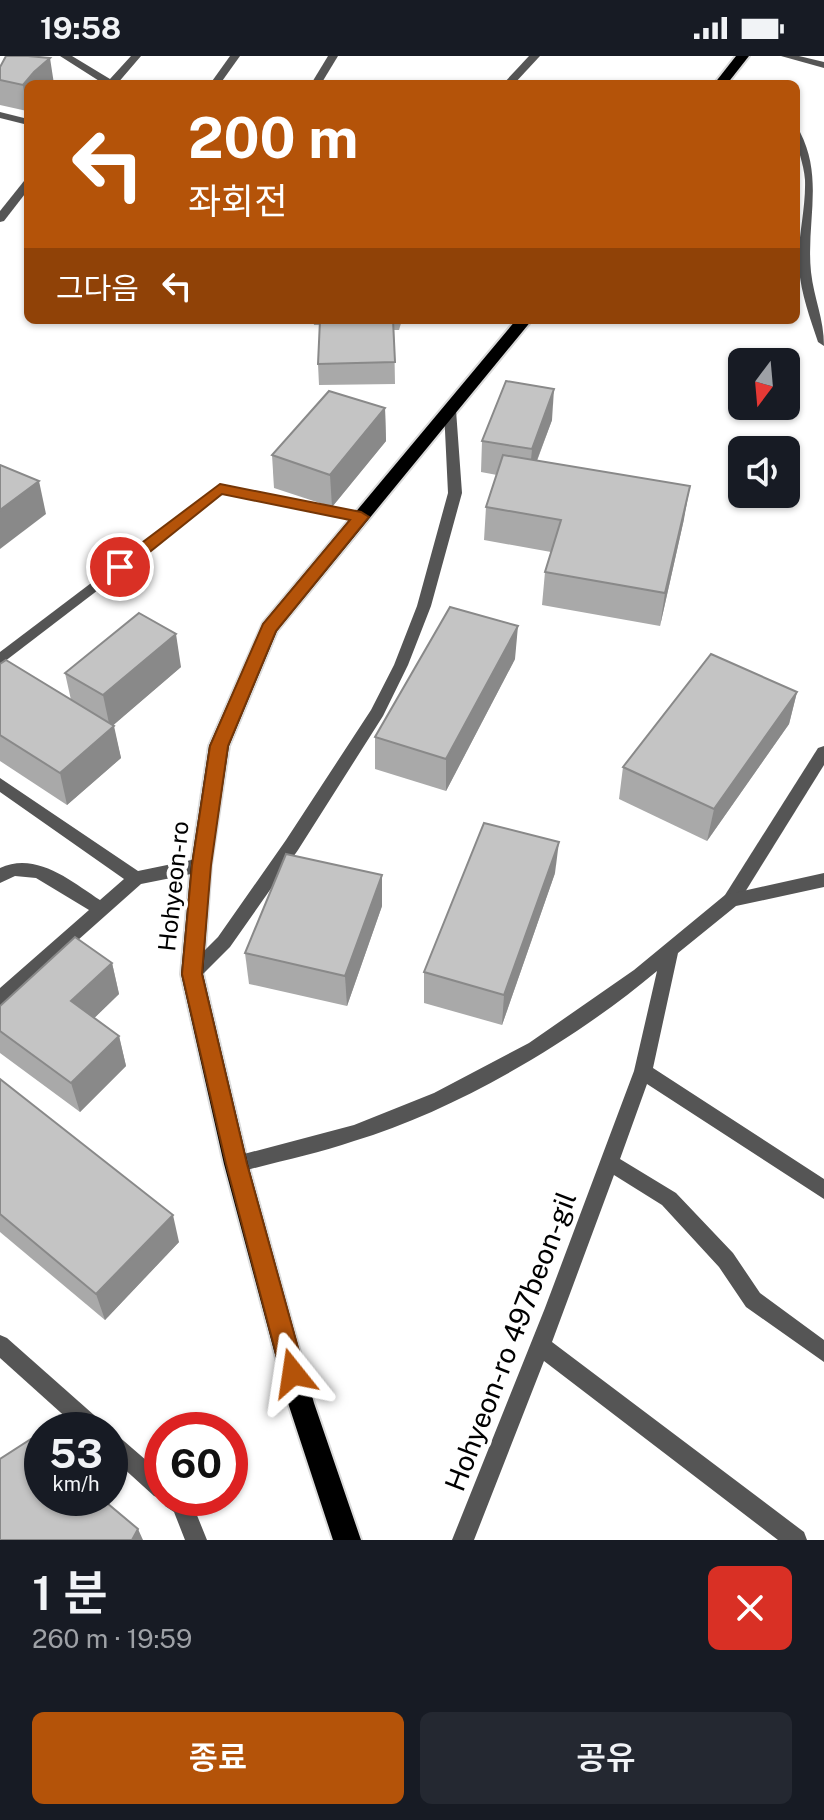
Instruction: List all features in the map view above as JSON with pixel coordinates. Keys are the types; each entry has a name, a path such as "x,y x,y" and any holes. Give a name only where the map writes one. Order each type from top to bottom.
{"main road":[{"path":"723,80 743,56"},
{"name":"Hohyeon-ro","path":"347,1540 301,1403 236,1164 192,974 201,865 219,746 269,628 521,324"}],"street":[{"path":"65,56 104,80"},
{"path":"115,80 136,56"},
{"path":"218,80 235,56"},
{"path":"318,80 333,56"},
{"path":"512,80 535,56"},
{"path":"786,56 824,65"},
{"path":"0,115 24,121"},
{"path":"800,139 818,174 805,270 824,342"},
{"path":"0,219 24,188"},
{"path":"192,974 224,942 292,845 378,712 401,665 424,606 455,493 450,410"},
{"path":"0,660 220,489 361,517"},
{"path":"236,1164 355,1133 441,1099 535,1048 670,952 731,900 824,752"},
{"path":"0,784 136,878"},
{"path":"0,999 136,878 201,865"},
{"path":"0,876 5,872 30,869 57,880 101,909"},
{"path":"731,900 824,880"},
{"name":"Hohyeon-ro 497beon-gil","path":"463,1540 643,1071 670,952"},
{"path":"643,1071 824,1190"},
{"path":"609,1162 669,1199 726,1260 753,1300 824,1352"},
{"path":"0,1345 76,1412"},
{"path":"540,1345 796,1540"},
{"path":"128,1458 144,1472"},
{"path":"186,1516 196,1540"}],"building":[{"path":"6,56 50,58 24,80 23,85 0,80 0,67"},
{"path":"320,324 393,324 395,362 318,364"},
{"path":"506,381 554,389 532,449 482,441"},
{"path":"329,391 385,408 330,475 272,455"},
{"path":"503,455 690,486 665,593 545,572 561,520 486,507"},
{"path":"0,465 39,481 0,510"},
{"path":"450,607 518,626 446,759 375,737"},
{"path":"139,613 176,634 103,695 65,673"},
{"path":"711,654 797,692 714,809 623,767"},
{"path":"6,660 114,726 60,773 0,735 0,664"},
{"path":"484,823 559,842 504,995 424,972"},
{"path":"286,854 382,875 345,976 245,953"},
{"path":"75,937 112,963 71,1001 119,1036 71,1083 0,1031 0,1006"},
{"path":"0,1079 173,1215 96,1294 0,1214"},
{"path":"24,1444 24,1516 122,1516 138,1529 132,1540 0,1540 0,1459"}],"route":[{"path":"120,567 220,489 361,517 269,628 219,746 201,865 192,974 236,1164 293,1373"}]}
